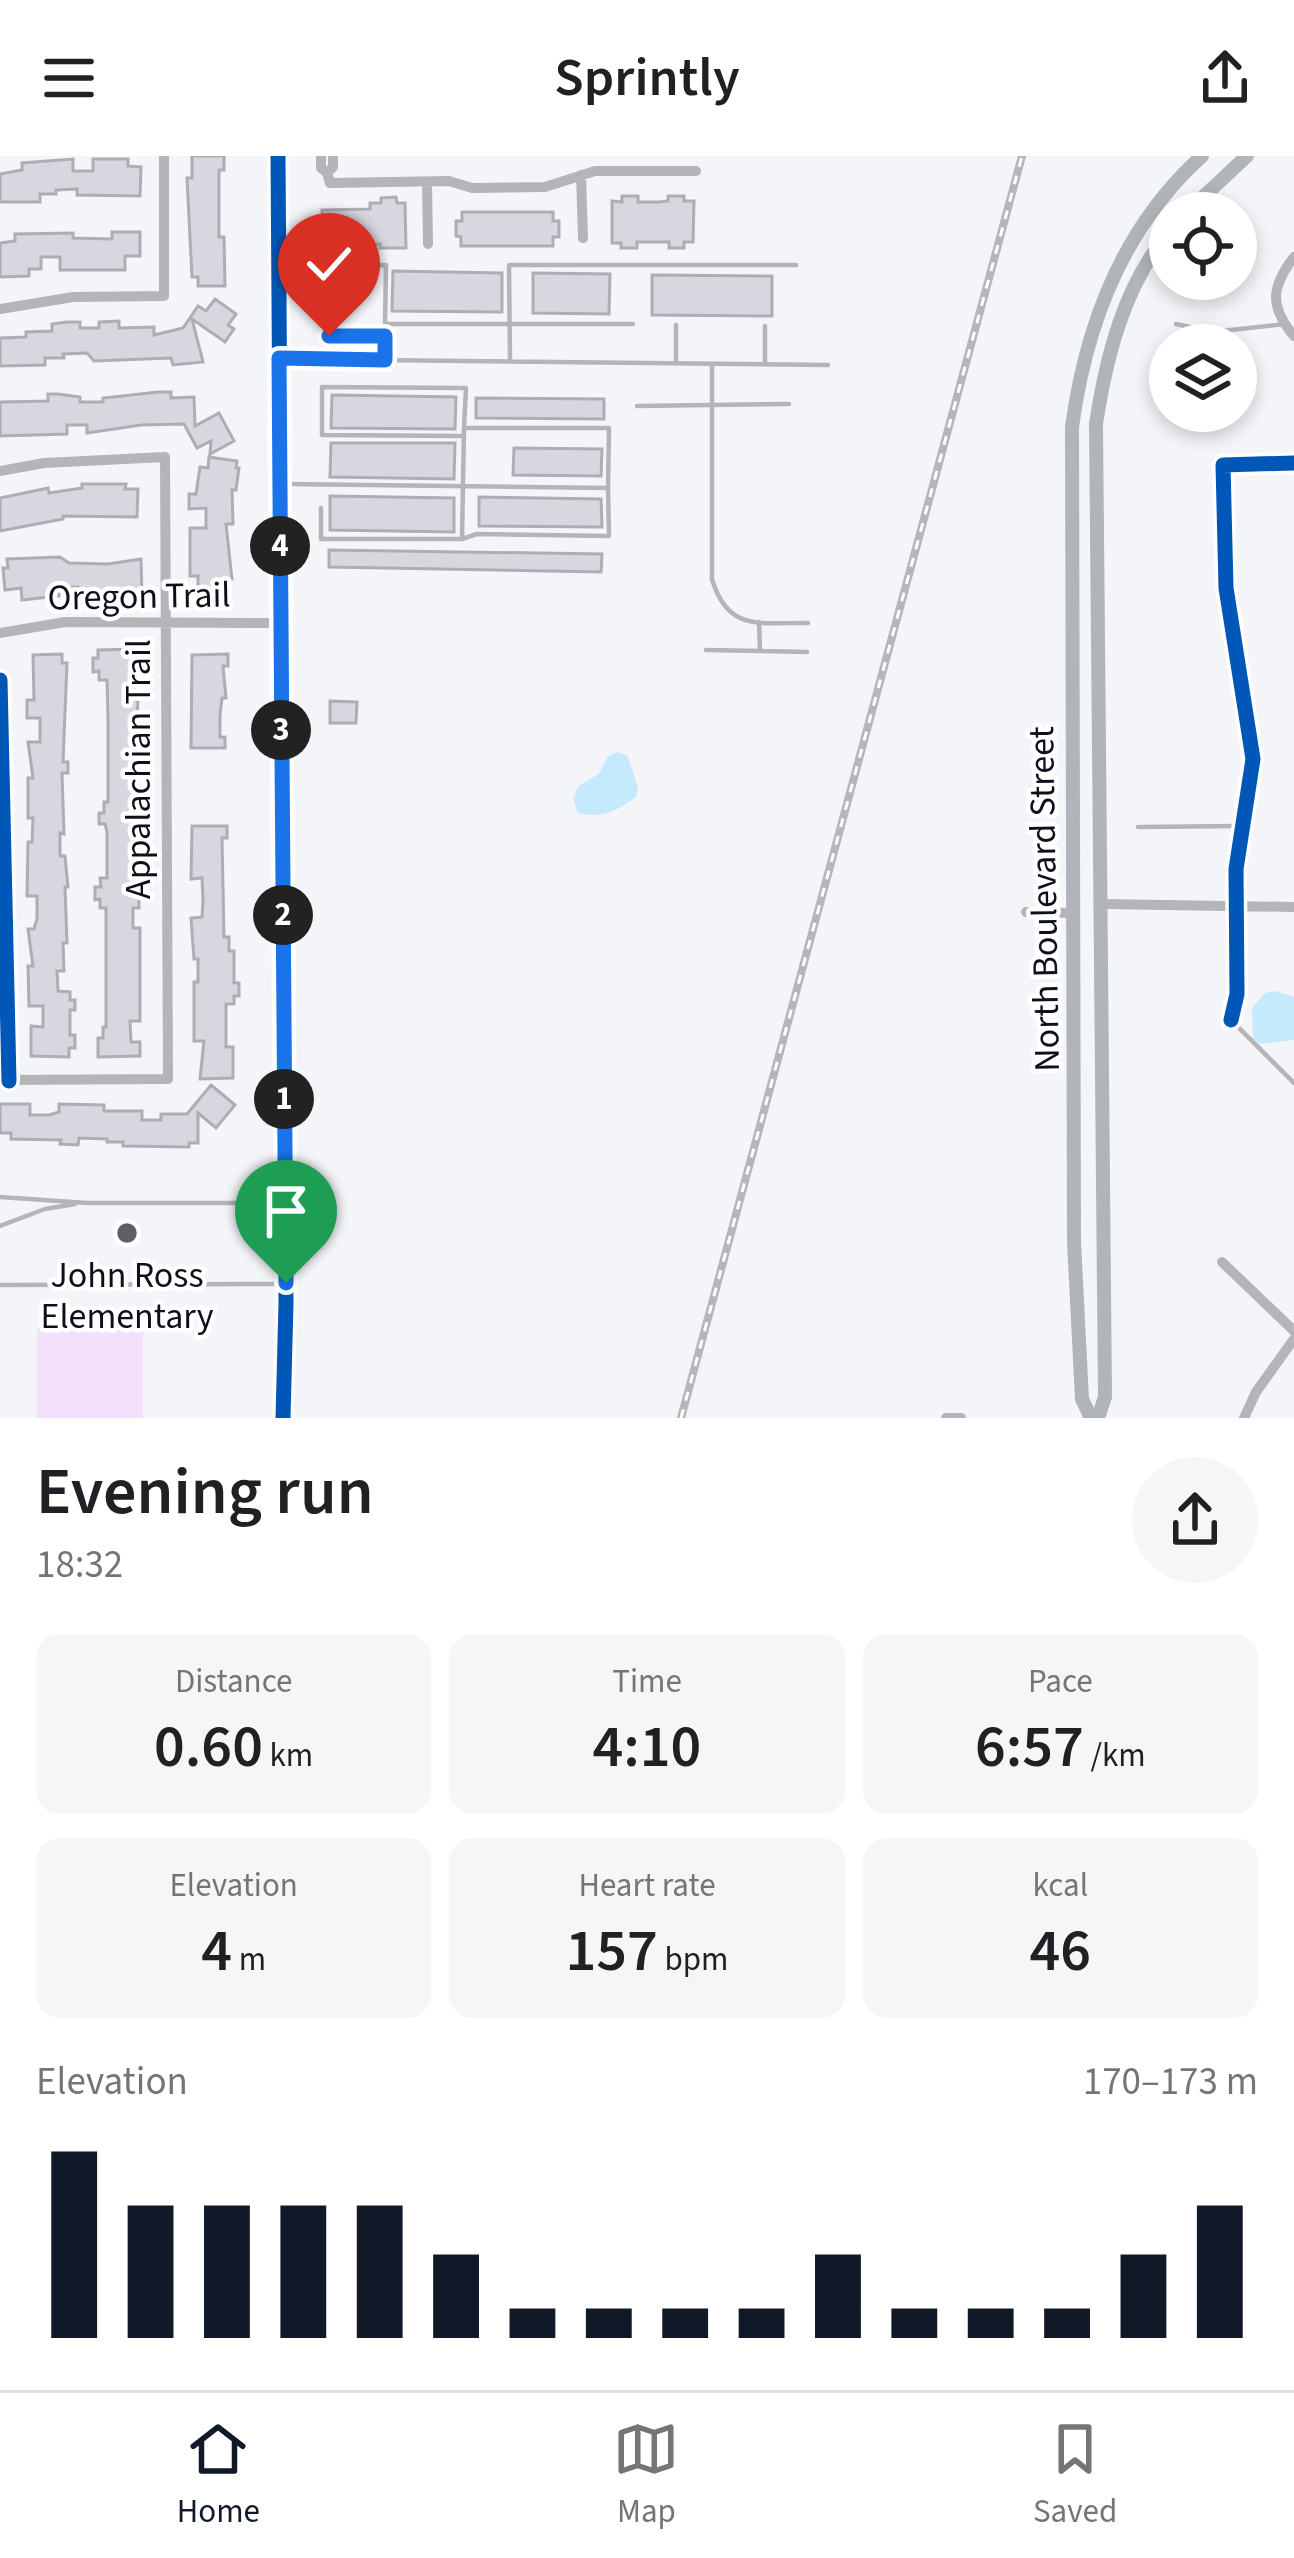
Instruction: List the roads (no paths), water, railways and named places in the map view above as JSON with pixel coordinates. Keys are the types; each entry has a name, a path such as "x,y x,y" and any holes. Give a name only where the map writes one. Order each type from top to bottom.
{"main road":[{"name":"North Boulevard Street","path":"1149,263 1121,317 1103,380 1094,470 1106,1397 1095,1418 1082,1399 1074,1242 1069,475 1079,377 1091,327 1114,275 1173,182 1202,156"},
{"path":"1208,192 1247,156"},
{"path":"1073,913 1102,904"}],"street":[{"path":"0,309 73,297 164,296 164,156"},
{"path":"278,156 283,1418"},
{"path":"321,156 321,168 330,183 449,181 472,188 545,187 595,171 696,171"},
{"path":"327,173 333,167 333,156"},
{"path":"634,156 634,171"},
{"path":"581,175 583,238"},
{"path":"427,182 428,244"},
{"path":"1294,257 1277,279 1276,304 1294,336"},
{"name":"Appalachian Trail","path":"0,471 44,463 166,458 168,1079 4,1080"},
{"path":"1231,1020 1237,994 1236,868 1253,759 1223,559 1223,465 1294,463"},
{"name":"Oregon Trail","path":"0,633 64,622 280,623"},
{"path":"0,680 4,1080"},
{"path":"1102,904 1294,907"},
{"path":"1026,912 1073,913"},
{"path":"1222,1262 1294,1335 1244,1418"},
{"path":"946,1418 961,1418"}],"lane":[{"path":"510,361 509,265 796,266"},
{"path":"278,266 386,266 385,360"},
{"path":"328,266 329,336 385,336"},
{"path":"385,324 632,324"},
{"path":"1257,327 1286,324"},
{"path":"676,325 676,363"},
{"path":"765,326 765,364"},
{"path":"279,358 828,365"},
{"path":"712,364 712,579 727,612 759,622 808,622"},
{"path":"321,508 321,538 462,539 477,534 609,536 609,428 464,432 322,435 322,387 466,388 464,432 462,539"},
{"path":"637,406 789,404"},
{"path":"279,484 608,488"},
{"path":"759,622 760,651"},
{"path":"706,650 807,652"},
{"path":"1138,827 1241,826"},
{"path":"1231,1020 1294,1083"},
{"path":"0,1197 87,1203 285,1203"},
{"path":"0,1226 45,1209 87,1203"},
{"path":"0,1285 286,1283"}],"water":[{"path":"617,752 627,755 638,787 636,797 608,812 578,813 573,799 578,786 599,774 607,757"},
{"path":"1265,993 1294,997 1294,1040 1260,1044 1253,1039 1252,1008"}],"railway":[{"path":"681,1418 1022,156"}],"place":[{"name":"John Ross Elementary","path":"127,1233"}]}
